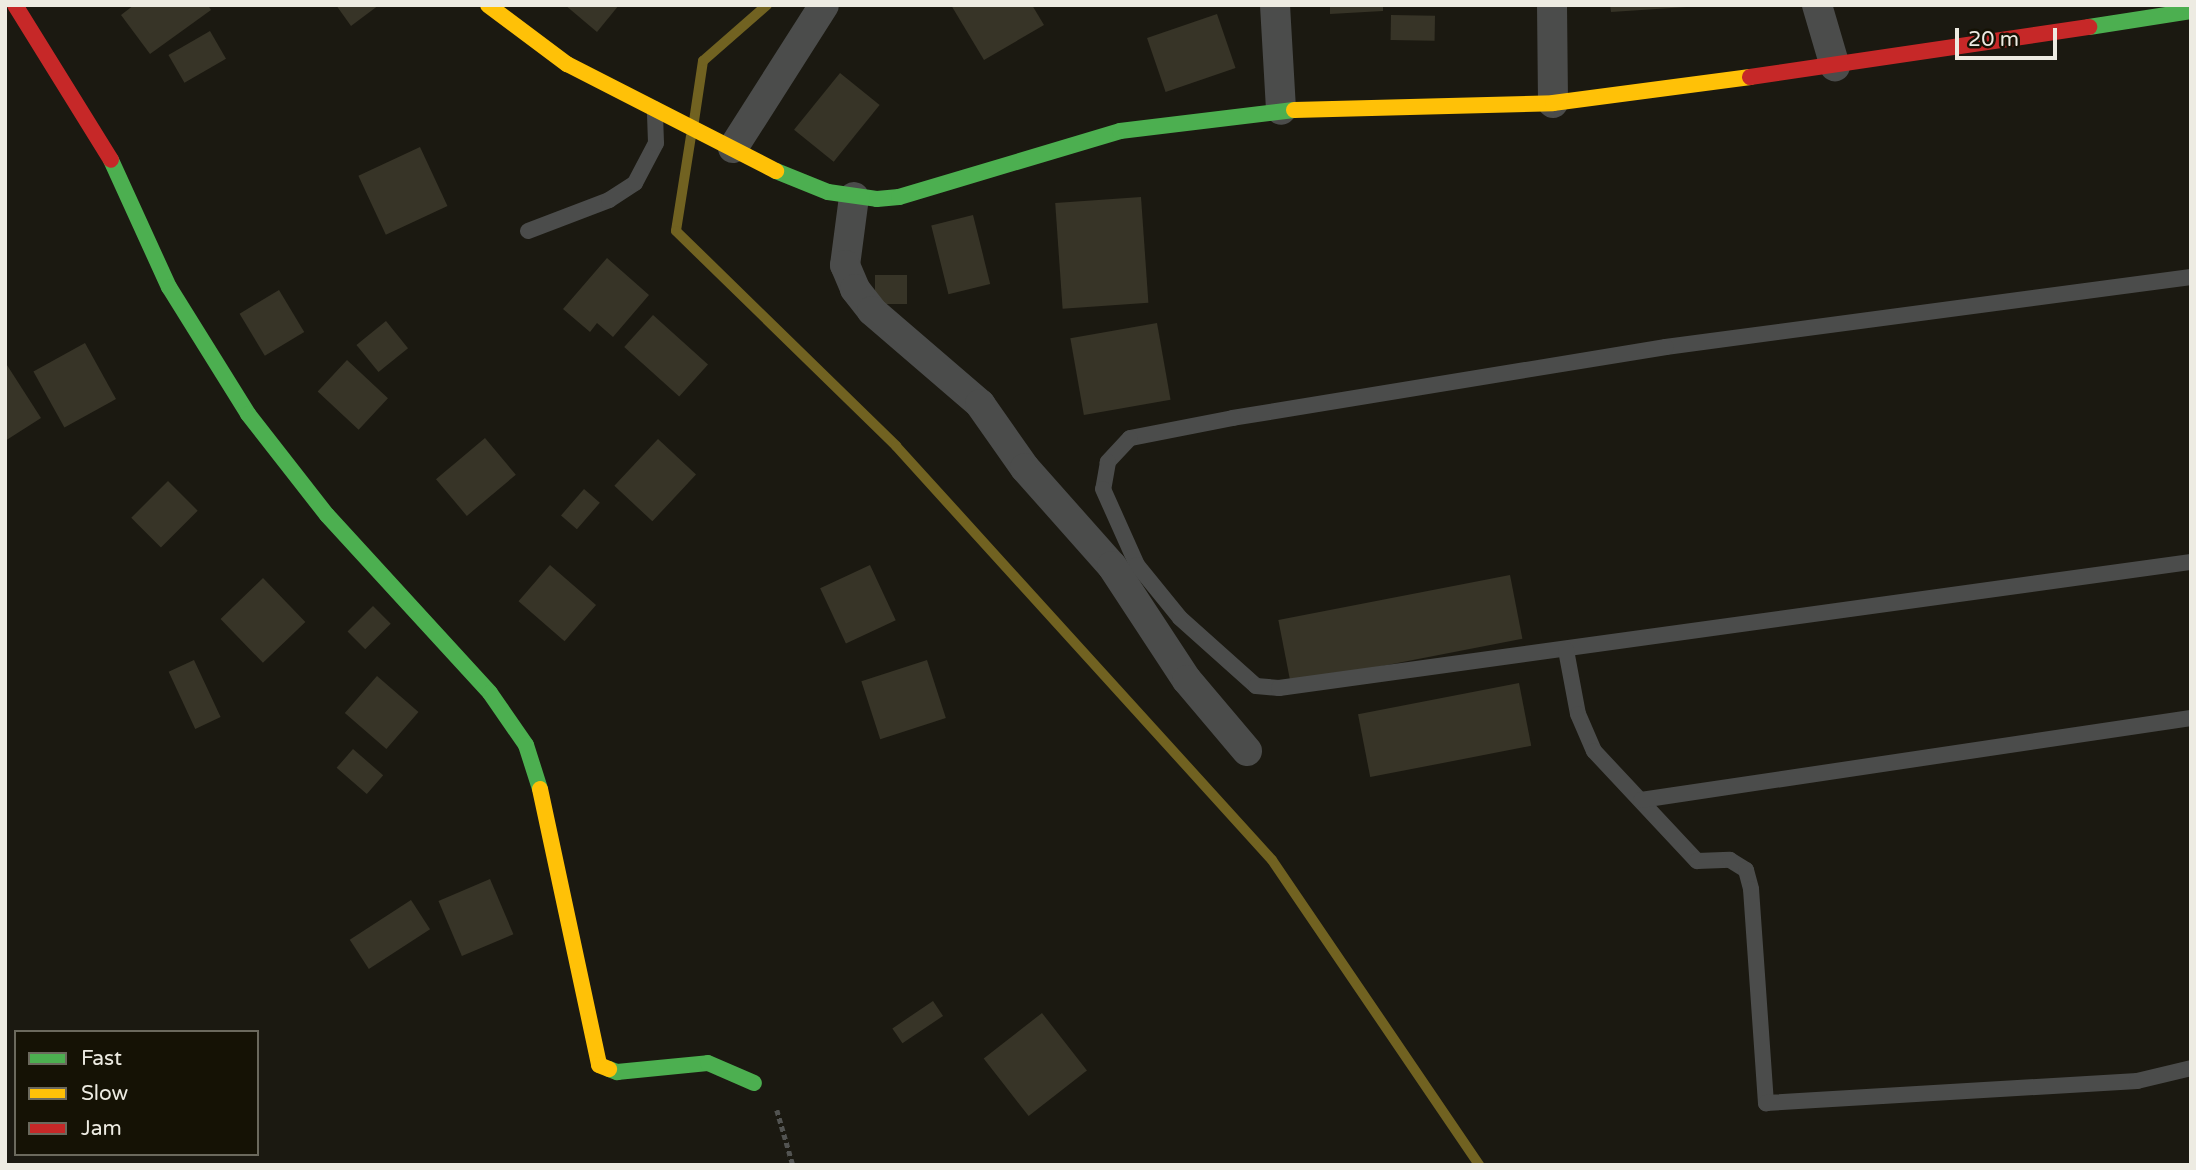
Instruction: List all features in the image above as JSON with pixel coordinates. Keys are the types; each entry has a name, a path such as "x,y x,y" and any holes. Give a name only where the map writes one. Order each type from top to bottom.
{"street":[{"path":"15,5 122,177 169,287 248,414 327,515 490,693 526,744 536,771 599,1065 617,1072 683,1062 708,1063 754,1083"},
{"path":"488,5 568,64 788,177 855,197 899,197 1120,131 1281,110 1553,103 1835,66 2191,11"},
{"path":"723,143 824,5"},
{"path":"1275,5 1281,110"},
{"path":"1552,5 1553,103"},
{"path":"1817,5 1835,66"},
{"path":"855,197 845,265 855,289 872,311 980,404 1025,468 1112,566 1187,680 1247,751"}],"lane":[{"path":"528,231 608,200 635,183 656,143 655,109"},
{"path":"2191,277 1666,347 1233,418 1130,438 1108,461 1102,489 1137,565 1180,618 1256,685 1279,688 2191,562"},
{"path":"1566,650 1578,714 1594,751 1697,861 1730,860 1746,870 1751,890 1766,1103 2137,1081 2191,1068"},
{"path":"1641,800 2191,718"}],"path":[{"path":"754,1083 772,1100 783,1119 793,1165"}],"building":[{"path":"134,5 208,5 211,10 150,54 121,15"},
{"path":"336,5 379,5 351,26"},
{"path":"565,5 619,5 597,32"},
{"path":"951,5 1032,5 1044,25 984,60"},
{"path":"1330,5 1383,5 1383,11 1330,14"},
{"path":"1610,5 1687,5 1687,7 1611,12"},
{"path":"1217,14 1236,68 1166,92 1147,38"},
{"path":"1391,15 1435,16 1435,41 1391,40"},
{"path":"210,31 226,59 184,83 168,55"},
{"path":"840,73 880,105 834,162 794,130"},
{"path":"420,147 447,206 386,235 358,176"},
{"path":"1141,197 1148,303 1063,309 1055,203"},
{"path":"973,215 990,284 948,294 931,225"},
{"path":"607,258 649,295 613,337 597,323 590,332 563,309"},
{"path":"875,275 907,275 907,304 875,304"},
{"path":"279,290 304,332 265,356 240,314"},
{"path":"653,315 708,365 679,396 624,347"},
{"path":"386,321 408,348 378,372 356,345"},
{"path":"1157,323 1171,400 1084,415 1070,338"},
{"path":"85,343 116,399 64,428 33,372"},
{"path":"347,360 388,398 359,430 318,391"},
{"path":"5,362 41,418 5,441"},
{"path":"485,438 516,475 467,516 436,479"},
{"path":"658,439 696,474 652,521 614,486"},
{"path":"168,481 198,511 161,547 131,518"},
{"path":"584,489 600,503 577,529 561,515"},
{"path":"550,565 596,605 565,641 519,601"},
{"path":"870,565 896,620 846,644 820,588"},
{"path":"1510,575 1522,639 1291,684 1278,620"},
{"path":"263,578 305,622 263,663 221,619"},
{"path":"373,606 391,624 365,649 348,631"},
{"path":"194,660 221,717 195,729 169,672"},
{"path":"927,660 946,718 880,739 861,681"},
{"path":"377,676 419,712 386,749 345,713"},
{"path":"1519,683 1531,746 1370,777 1358,714"},
{"path":"353,749 383,775 367,794 337,768"},
{"path":"490,879 513,934 462,956 438,901"},
{"path":"411,900 430,929 369,969 350,940"},
{"path":"933,1001 943,1016 902,1043 892,1028"},
{"path":"1042,1013 1087,1071 1029,1116 984,1059"}],"waterway":[{"path":"694,121 703,61 767,5"},
{"path":"691,136 676,231 896,446 1272,860 1479,1165"}],"traffic: fast":[{"path":"2089,27 2191,11"},
{"path":"776,171 828,192 877,199 899,197 1120,131 1294,110"},
{"path":"111,160 169,287 248,414 327,515 490,693 526,745 540,789"},
{"path":"609,1069 617,1072 708,1063 754,1083"}],"traffic: slow":[{"path":"488,5 567,64 776,171"},
{"path":"1294,110 1553,103 1750,77"},
{"path":"540,789 599,1065 609,1069"}],"traffic: jam":[{"path":"15,5 111,160"},
{"path":"1750,77 2089,27"}]}
